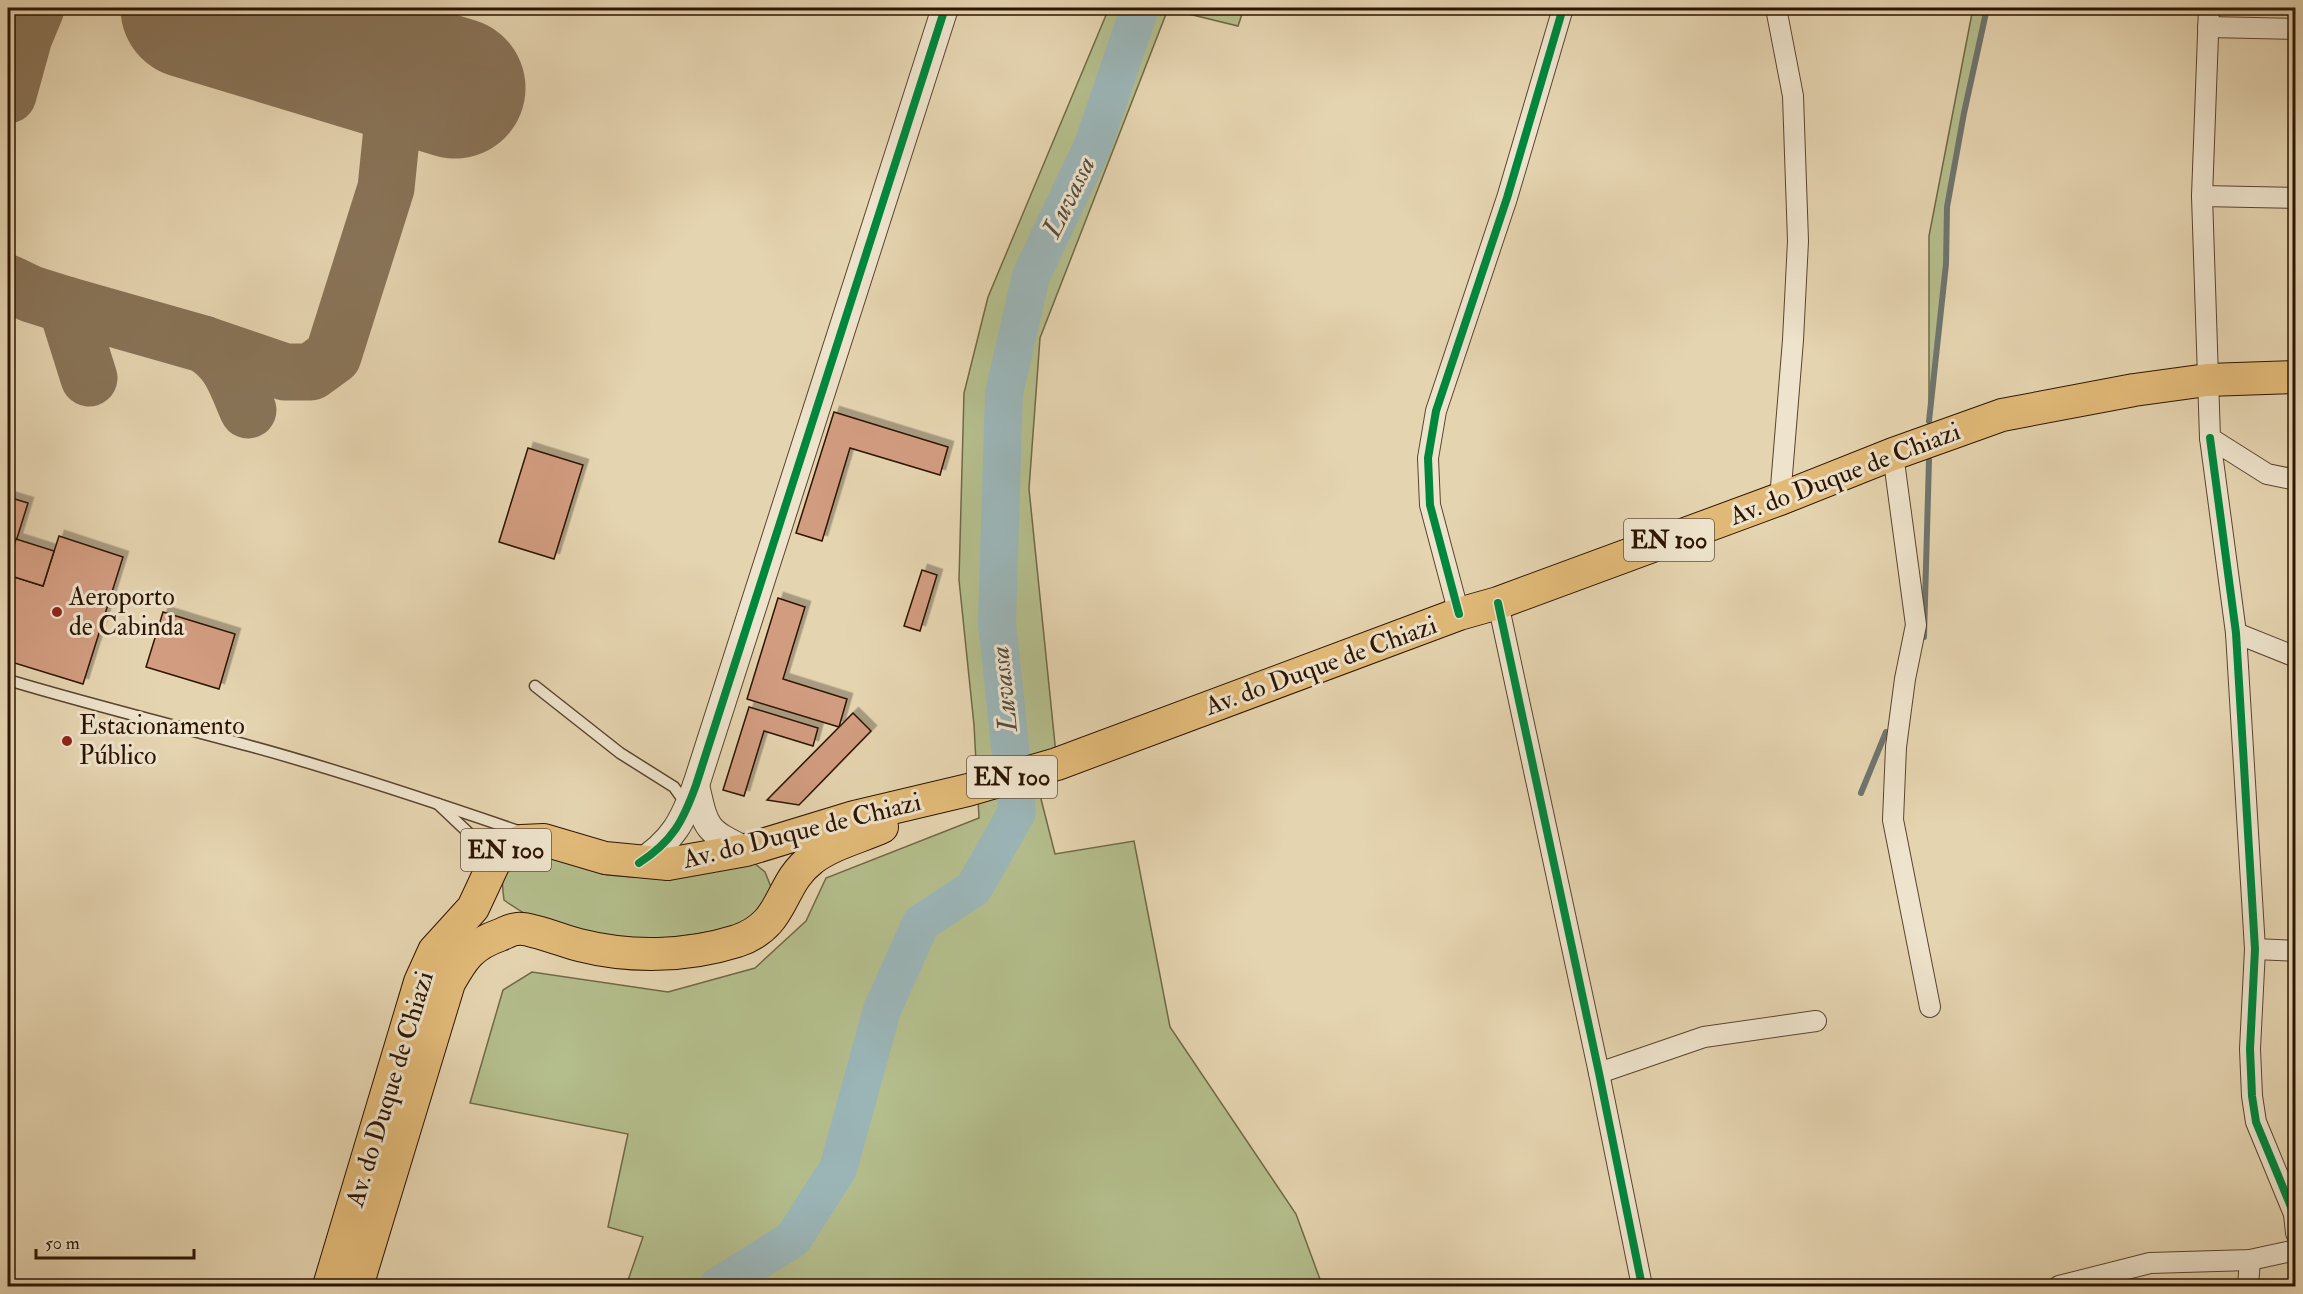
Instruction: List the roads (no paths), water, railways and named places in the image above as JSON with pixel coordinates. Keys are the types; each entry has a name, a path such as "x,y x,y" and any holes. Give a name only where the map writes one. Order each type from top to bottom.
{"main road":[{"name":"Av. do Duque de Chiazi","path":"329,1287 420,982 434,951 474,908 494,863 508,848 521,842 544,840 605,858 668,864 747,850 854,817 968,790 1057,764 1459,614 1498,603 1780,499 1893,453 2002,415 2134,390 2207,381 2295,377"},
{"name":"Av. do Duque de Chiazi","path":"357,1287 449,983 462,960 474,947 519,928 582,946 624,953 659,954 697,950 738,940 759,930 775,915 795,877 812,859 968,790"},
{"path":"747,850 765,860 777,873 780,893 775,915"},
{"name":"EN 100","path":"488,880 492,902 501,917 519,928"}],"street":[{"path":"639,862 658,850 675,831 692,795 945,8"},
{"path":"1459,614 1430,505 1428,458 1431,439 1436,411 1507,198 1563,8"},
{"path":"1776,8 1793,96 1797,241 1793,340 1780,499"},
{"path":"2209,8 2202,196 2207,381 2210,438 2236,633 2255,948 2250,1049 2252,1096 2256,1122 2294,1214 2295,1233"},
{"path":"2208,27 2295,29"},
{"path":"2202,196 2295,198"},
{"path":"2210,438 2260,470 2295,480"},
{"path":"1893,453 1916,626 1905,679 1896,747 1893,820 1930,1007"},
{"path":"1498,603 1599,1073 1642,1287"},
{"path":"2236,633 2295,657"},
{"path":"692,795 704,822 724,840 747,850"},
{"path":"2255,948 2295,951"},
{"path":"1599,1073 1704,1036 1816,1021"},
{"path":"2059,1287 2150,1263 2250,1260 2295,1250"},
{"path":"2248,1287 2250,1260"}],"lane":[{"path":"8,680 76,701 251,746 436,802 544,840"},
{"path":"535,686 620,753 674,787 692,795"},
{"path":"436,802 475,839 482,849 488,880"}],"waterway":[{"name":"Luvassa","path":"718,1286 793,1239 838,1169 882,1010 921,923 974,888 1017,812 997,622 1004,393 1031,276 1093,145 1140,8"},
{"path":"1929,421 1946,264 1947,207 1964,113 1987,8"},
{"path":"1924,637 1929,460"},
{"path":"1861,793 1886,732"}],"place":[{"name":"Aeroporto de Cabinda","path":"57,612"},
{"name":"Estacionamento Público","path":"67,741"}]}
